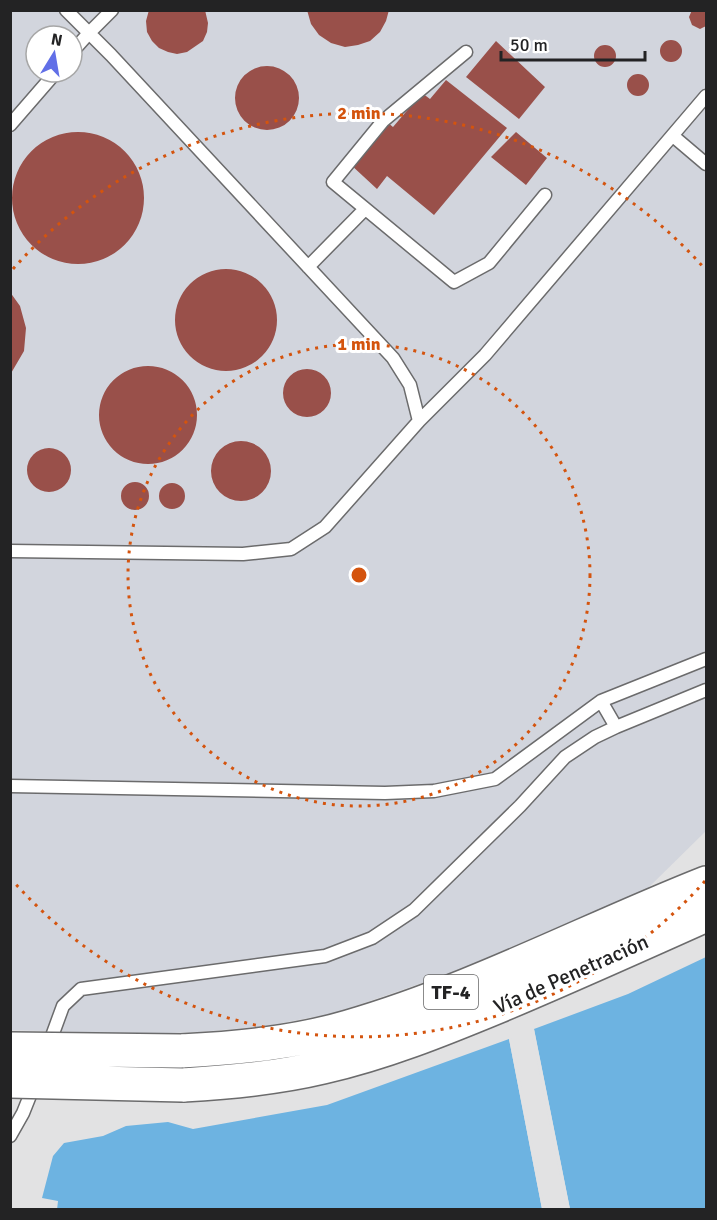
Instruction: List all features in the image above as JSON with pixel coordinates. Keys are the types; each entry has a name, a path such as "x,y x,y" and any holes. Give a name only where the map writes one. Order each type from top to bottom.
{"highway":[{"name":"Vía de Penetración","path":"31,1071 138,1085 183,1085 236,1082 322,1068 430,1035 527,994 706,891"},
{"name":"Vía de Penetración","path":"10,1049 181,1051 240,1048 346,1028 455,990 631,913 706,891"}],"lane":[{"path":"66,10 393,358 410,385 419,421"},
{"path":"84,39 112,10"},
{"path":"466,52 383,121 333,182 454,282 489,262 545,195"},
{"path":"10,125 46,84"},
{"path":"10,551 243,554 291,549 325,527 419,421 485,355 706,96"},
{"path":"673,136 706,164"},
{"path":"308,267 365,209"},
{"path":"10,786 385,793 435,791 495,779 601,701 706,659"},
{"path":"10,1136 24,1113 31,1071 63,1006 81,988 325,956 372,939 414,910 565,757 595,737 616,727 706,690"},
{"path":"601,701 616,727"}],"shaded area":[{"path":"11,11 706,11 706,831 647,889 451,973 335,1013 266,1026 142,1034 11,1030"}],"water":[{"path":"706,957 706,1209 570,1209 534,1029 628,994"},
{"path":"509,1039 542,1209 57,1210 58,1201 42,1198 53,1156 64,1143 103,1136 126,1126 168,1122 193,1129 327,1105"}],"pier":[{"path":"534,1029 570,1209 567,1210 531,1030"},
{"path":"512,1038 545,1210 542,1209 509,1039"}],"building":[{"path":"149,10 205,10 208,23 203,41 187,52 177,54 159,48 147,32 146,21"},
{"path":"307,10 389,10 380,32 370,41 345,47 331,43 319,35 311,24"},
{"path":"692,10 706,10 706,26 700,29 692,25 689,17"},
{"path":"671,40 679,43 682,51 679,59 671,62 663,59 660,51 663,43"},
{"path":"496,41 545,87 519,119 466,77"},
{"path":"605,45 613,48 616,56 613,64 605,67 597,64 594,56 597,48"},
{"path":"261,66 273,66 290,75 297,86 299,98 297,110 290,121 273,130 261,130 249,125 240,116 235,104 235,92 240,80 249,71"},
{"path":"638,74 646,77 649,85 646,93 638,96 630,93 627,85 630,77"},
{"path":"446,80 507,128 434,215 387,176 377,189 350,164 387,122 393,127 422,93 430,99"},
{"path":"78,132 103,137 125,151 139,173 144,198 139,223 125,245 103,259 78,264 53,259 31,245 17,223 12,198 17,173 31,151 53,137"},
{"path":"516,132 547,158 526,185 491,157"},
{"path":"226,269 246,273 262,284 273,300 277,320 273,340 262,356 246,367 226,371 206,367 190,356 179,340 175,320 179,300 190,284 206,273"},
{"path":"10,292 20,306 26,328 24,351 10,375"},
{"path":"148,366 167,370 183,380 193,396 197,415 193,434 183,450 167,460 148,464 129,460 113,450 103,434 99,415 103,396 113,380 129,370"},
{"path":"302,369 312,369 327,379 331,393 330,402 321,413 312,417 302,417 287,407 283,398 283,388 293,373"},
{"path":"241,441 262,450 271,471 262,492 241,501 220,492 211,471 220,450"},
{"path":"49,448 65,454 71,470 65,486 49,492 33,486 27,470 33,454"},
{"path":"135,482 145,486 149,496 145,506 135,510 125,506 121,496 125,486"},
{"path":"172,483 181,487 185,496 181,505 172,509 163,505 159,496 163,487"}]}
